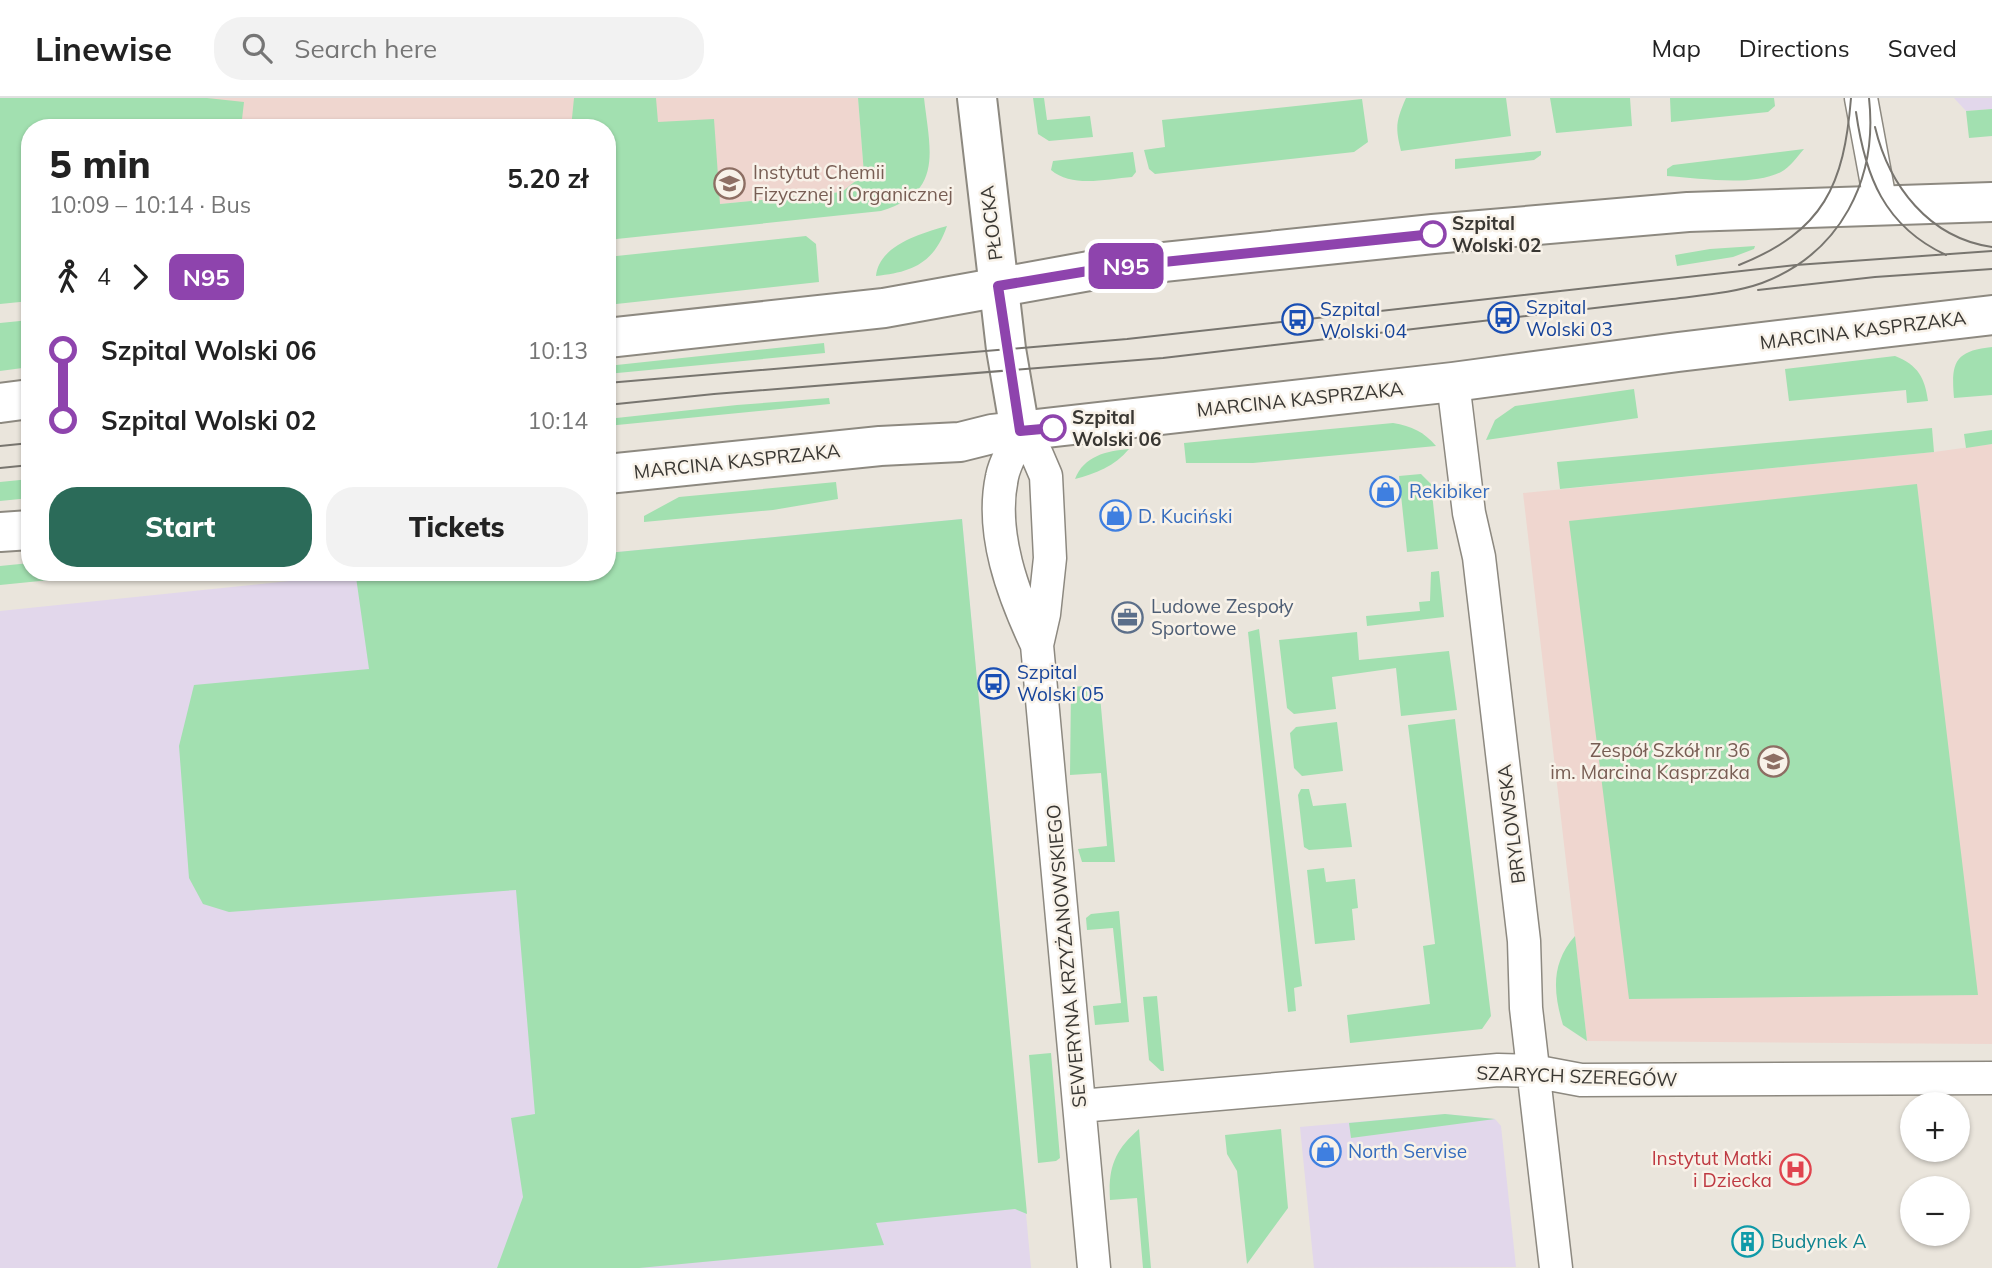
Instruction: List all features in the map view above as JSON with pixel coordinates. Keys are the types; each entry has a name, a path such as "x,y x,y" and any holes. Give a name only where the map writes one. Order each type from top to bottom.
{"main road":[{"name":"PŁOCKA","path":"977,98 998,286 1020,431"},
{"path":"616,337 884,308 1106,268 1548,223 1688,212 1992,202"},
{"name":"MARCINA KASPRZAKA","path":"616,473 880,446 960,442 1020,431 1453,382 1992,315"},
{"path":"0,402 21,400"},
{"path":"0,532 21,531"}],"street":[{"path":"1861,98 1881,206"},
{"name":"BRYLOWSKA","path":"1453,382 1469,513 1479,557 1524,941 1526,1008 1556,1268"},
{"name":"SEWERYNA KRZYŻANOWSKIEGO","path":"1020,431 1003,472 998,495 1007,563 1023,615 1037,645"},
{"name":"SEWERYNA KRZYŻANOWSKIEGO","path":"1020,431 1043,466 1046,483 1050,558 1044,614 1037,645 1094,1268"},
{"name":"SZARYCH SZEREGÓW","path":"1080,1106 1488,1071 1533,1072 1581,1080 1992,1078"}],"shaded area":[{"name":"Instytut Chemii Fizycznej i Organicznej","path":"0,98 858,98 864,174 842,192 720,204 616,134 616,119 21,119"},
{"path":"1954,98 1992,98 1992,109 1966,111"},
{"name":"Zespół Szkół nr 36 im. Marcina Kasprzaka","path":"1992,444 1992,1044 1587,1041 1523,493"},
{"path":"962,519 1031,1268 0,1268 0,611 289,581 616,581 616,552"},
{"path":"1445,1114 1495,1119 1501,1126 1516,1267 1314,1268 1300,1127"}],"green space":[{"path":"0,98 207,98 244,102 242,119 21,119 21,302 0,304"},
{"path":"574,98 656,98 658,122 714,119 720,204 842,192 864,174 858,98 924,98 930,152 924,181 915,193 901,203 881,211 616,239 616,119 572,119"},
{"path":"1033,98 1044,98 1047,120 1090,116 1093,137 1049,141 1038,134"},
{"path":"1406,98 1506,98 1511,136 1401,151 1398,124"},
{"path":"1550,98 1630,98 1632,126 1556,133"},
{"path":"1670,98 1774,98 1775,106 1768,112 1671,122"},
{"path":"1362,99 1368,142 1354,152 1155,174 1149,169 1144,150 1165,147 1162,120"},
{"path":"1992,109 1992,136 1969,138 1966,111"},
{"path":"1804,149 1784,170 1769,177 1725,180 1667,176 1667,169 1673,165"},
{"path":"1541,151 1541,155 1534,160 1455,169 1455,159"},
{"path":"1133,152 1136,172 1132,177 1079,181 1059,176 1051,170 1053,161"},
{"path":"947,226 942,239 929,257 901,272 876,276 879,265 893,248 926,232"},
{"path":"806,236 816,244 819,282 616,304 616,256"},
{"path":"1755,246 1754,249 1733,257 1677,266 1675,255"},
{"path":"21,321 21,368 0,371 0,323"},
{"path":"824,343 825,353 616,373 616,365"},
{"path":"1992,347 1992,395 1954,398 1953,376 1958,361 1970,352"},
{"path":"1895,356 1919,373 1928,401 1907,403 1906,390 1789,401 1785,369"},
{"path":"1634,389 1638,418 1486,440 1495,420 1515,406"},
{"path":"829,398 830,404 616,425 616,418"},
{"path":"1393,423 1417,430 1436,446 1253,463 1186,463 1184,443"},
{"path":"1932,428 1934,452 1560,489 1557,462"},
{"path":"1992,430 1992,444 1966,448 1964,434"},
{"path":"1129,449 1104,468 1075,479 1084,465 1097,456"},
{"path":"1421,474 1431,484 1438,549 1407,552 1399,476"},
{"path":"21,480 21,499 0,501 0,482"},
{"path":"836,482 838,499 773,510 644,522 644,516 679,497"},
{"name":"Zespół Szkół nr 36 im. Marcina Kasprzaka","path":"1917,484 1978,995 1629,999 1569,521"},
{"path":"962,519 1027,1214 1015,1209 876,1223 884,1245 639,1268 497,1268 523,1197 511,1118 535,1114 516,890 229,912 203,904 189,878 179,746 194,685 369,669 357,581 616,581 616,552"},
{"path":"21,564 21,581 40,581 0,585 0,566"},
{"path":"1439,571 1444,617 1367,626 1366,616 1420,611 1419,602 1430,601 1431,572"},
{"path":"1259,629 1302,986 1294,988 1296,1011 1288,1012 1248,632"},
{"path":"1357,632 1359,660 1449,651 1457,710 1401,716 1396,668 1332,677 1336,709 1294,714 1287,708 1279,640"},
{"path":"1099,685 1115,862 1082,862 1078,849 1107,846 1101,773 1070,775 1071,687"},
{"path":"1455,719 1491,1016 1482,1029 1350,1043 1347,1015 1430,1004 1423,946 1435,944 1408,725"},
{"path":"1337,722 1343,771 1302,776 1294,768 1290,733 1296,727"},
{"path":"1301,789 1309,789 1313,806 1346,803 1352,847 1309,850 1304,847 1298,795"},
{"path":"1324,868 1326,882 1355,879 1358,908 1352,909 1355,940 1315,944 1307,870"},
{"path":"1119,911 1129,1022 1095,1025 1093,1006 1121,1003 1113,928 1087,930 1086,918 1091,914"},
{"path":"1575,936 1587,1041 1563,1025 1557,1001 1558,967 1567,946"},
{"path":"1157,996 1164,1071 1149,1060 1143,997"},
{"path":"1051,1053 1060,1158 1038,1163 1029,1055"},
{"path":"1445,1114 1495,1119 1351,1138 1349,1123"},
{"path":"1139,1129 1151,1268 1143,1268 1137,1198 1110,1200 1110,1178 1115,1160 1124,1144"},
{"path":"1281,1129 1288,1208 1247,1264 1237,1171 1227,1154 1225,1135"}],"tram line":[{"path":"1739,265 1768,252 1791,237 1810,220 1824,201 1843,156 1851,98"},
{"path":"616,404 1163,358 1740,289 1762,283 1790,270 1813,253 1833,233 1860,184 1867,157 1869,98"},
{"path":"1856,112 1865,157 1881,197 1907,229 1946,255"},
{"path":"1875,127 1890,169 1915,206 1949,233 1969,242 1992,247"},
{"path":"616,382 1127,339 1796,265 1992,251"},
{"path":"1758,290 1875,277 1992,269"},
{"path":"0,446 21,444"},
{"path":"0,468 21,466"}],"bus line":[{"name":"N95","path":"1053,428 1020,431 998,286 1070,272 1433,234"}],"place":[{"name":"Instytut Chemii Fizycznej i Organicznej","path":"730,183"},
{"name":"Szpital Wolski 02","path":"1433,234"},
{"name":"Szpital Wolski 03","path":"1503,318"},
{"name":"Szpital Wolski 04","path":"1297,320"},
{"name":"Szpital Wolski 06","path":"1053,428"},
{"name":"Rekibiker","path":"1386,491"},
{"name":"D. Kuciński","path":"1115,516"},
{"name":"Ludowe Zespoły Sportowe","path":"1128,617"},
{"name":"Szpital Wolski 05","path":"994,683"},
{"name":"Zespół Szkół nr 36 im. Marcina Kasprzaka","path":"1773,761"},
{"name":"North Servise","path":"1325,1151"},
{"name":"Instytut Matki i Dziecka","path":"1795,1169"},
{"name":"Budynek A","path":"1748,1241"}]}
